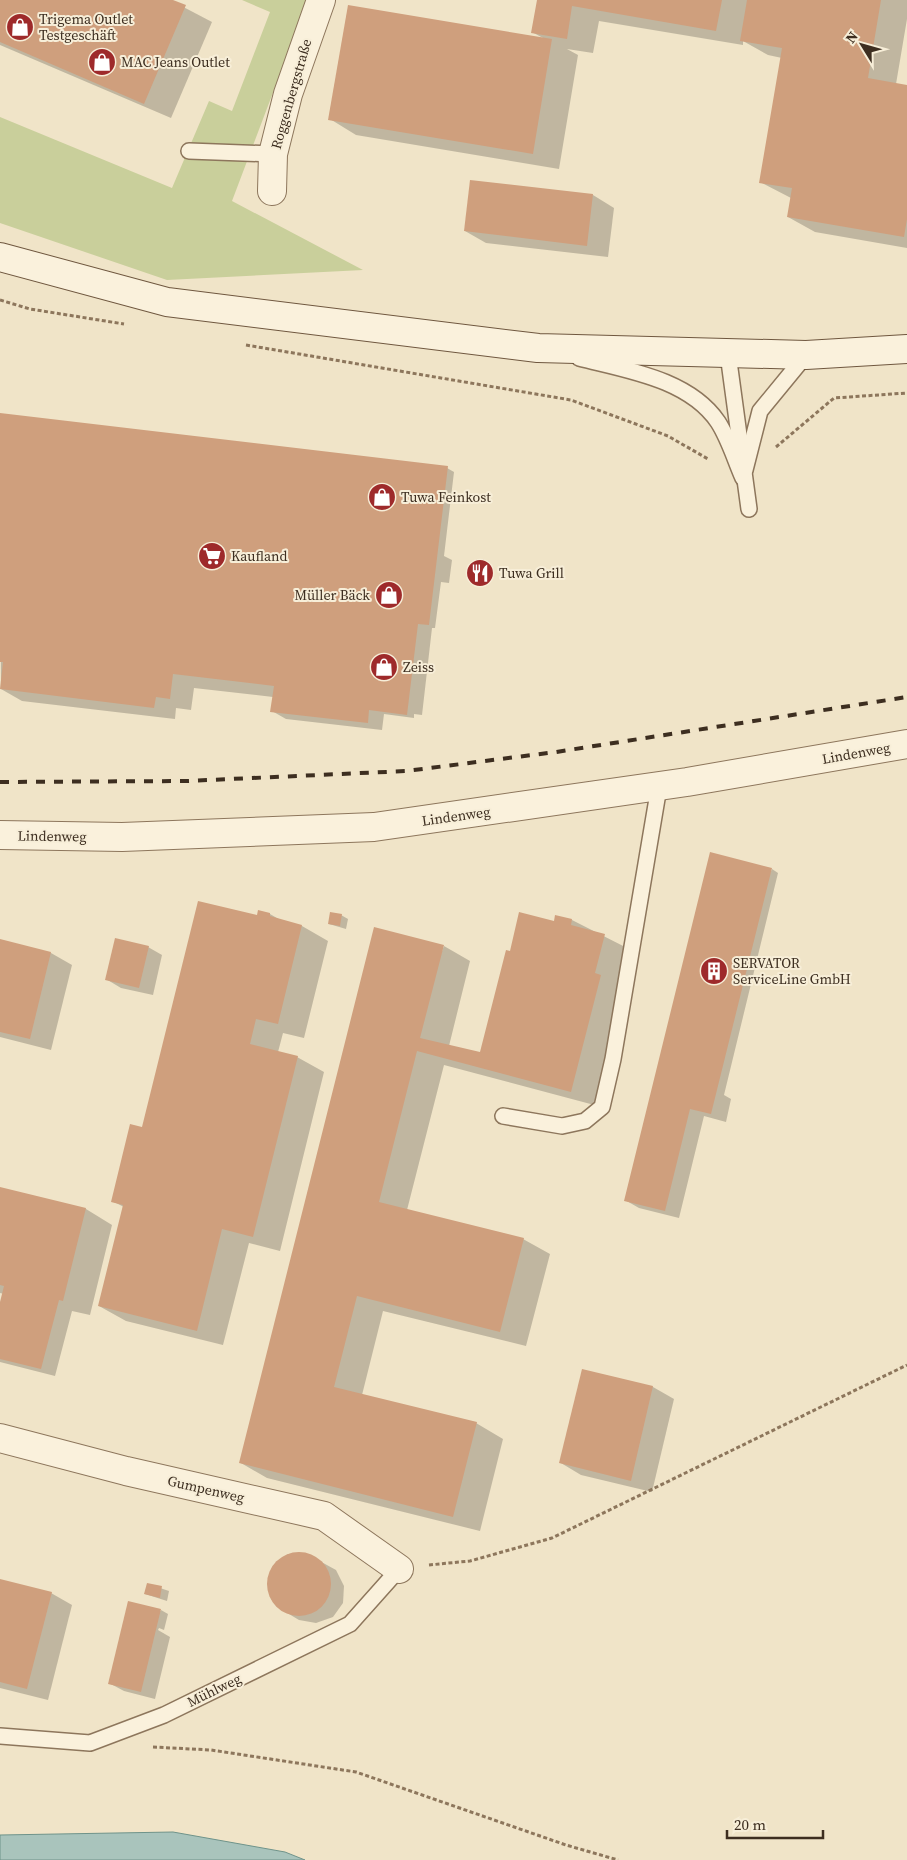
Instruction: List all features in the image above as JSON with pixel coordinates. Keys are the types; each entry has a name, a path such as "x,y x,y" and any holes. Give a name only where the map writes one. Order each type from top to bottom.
{"street":[{"name":"Roggenbergstraße","path":"272,191 273,154 288,94 321,0"},
{"path":"0,257 167,302 538,348 728,354 806,354 907,349"},
{"name":"Lindenweg","path":"0,835 122,837 374,827 659,786 907,744"},
{"name":"Gumpenweg","path":"0,1438 126,1471 324,1516 399,1569"}],"lane":[{"path":"189,151 273,154"},
{"path":"538,348 651,377 697,399 718,423 743,478"},
{"path":"728,354 743,478 749,509"},
{"path":"743,478 760,412 806,354"},
{"path":"503,1116 562,1126 585,1121 595,1115 602,1107 613,1059 659,786"},
{"name":"Mühlweg","path":"0,1736 90,1743 164,1715 350,1624 399,1569"}],"path":[{"path":"0,300 30,309 132,325"},
{"path":"244,344 571,400 668,436 743,478 788,435 834,398 907,393"},
{"path":"399,1569 470,1561 552,1538 907,1365"},
{"path":"146,1746 211,1750 356,1772 566,1845 618,1860"}],"green space":[{"path":"242,0 308,0 232,201 363,270 167,280 0,223 0,117 172,188 209,101 232,111 270,12"}],"water":[{"path":"173,1832 285,1852 305,1860 0,1860 0,1835"}],"building":[{"path":"0,0 173,0 186,5 144,104 0,42"},
{"path":"537,0 722,0 716,31 572,6 567,39 531,33"},
{"path":"747,0 881,0 868,78 907,85 907,219 904,237 787,217 792,188 759,183 782,48 740,41"},
{"path":"348,5 552,39 533,154 328,120"},
{"path":"470,180 593,194 587,246 464,231"},
{"name":"Kaufland","path":"0,413 448,466 429,625 418,624 407,715 369,710 368,723 270,712 274,686 173,674 170,699 156,697 154,708 0,689 3,662 0,662"},
{"name":"SERVATOR ServiceLine GmbH","path":"710,852 772,868 711,1114 690,1109 665,1211 624,1201"},
{"path":"198,901 257,915 258,910 270,913 270,916 302,925 278,1024 256,1019 250,1044 298,1056 253,1237 222,1229 197,1331 98,1306 123,1205 111,1202 130,1124 142,1127"},
{"path":"330,912 342,914 340,926 328,924"},
{"path":"519,912 554,921 555,915 572,919 571,925 605,934 595,973 601,975 571,1092 417,1051 379,1202 524,1238 500,1332 357,1296 334,1387 477,1422 453,1517 239,1463 374,927 444,945 420,1038 480,1052 506,950 510,951"},
{"path":"115,938 149,946 139,988 105,980"},
{"path":"0,939 51,952 30,1039 0,1032"},
{"path":"0,1187 86,1208 63,1301 59,1300 41,1369 0,1359 0,1302 4,1286 0,1285"},
{"path":"582,1369 653,1386 631,1481 559,1463"},
{"path":"299,1552 317,1558 325,1566 331,1584 325,1602 317,1610 299,1616 281,1610 273,1602 267,1584 273,1566 281,1558"},
{"path":"0,1579 52,1592 27,1689 0,1682"},
{"path":"147,1583 162,1586 160,1598 144,1594"},
{"path":"128,1601 161,1609 141,1692 108,1684"}],"railway":[{"path":"0,782 187,781 406,771 556,752 907,697"}],"place":[{"name":"Trigema Outlet Testgeschäft","path":"20,27"},
{"name":"MAC Jeans Outlet","path":"102,62"},
{"name":"Tuwa Feinkost","path":"382,497"},
{"name":"Kaufland","path":"212,556"},
{"name":"Tuwa Grill","path":"480,573"},
{"name":"Müller Bäck","path":"389,595"},
{"name":"Zeiss","path":"384,667"},
{"name":"SERVATOR ServiceLine GmbH","path":"714,971"}]}
